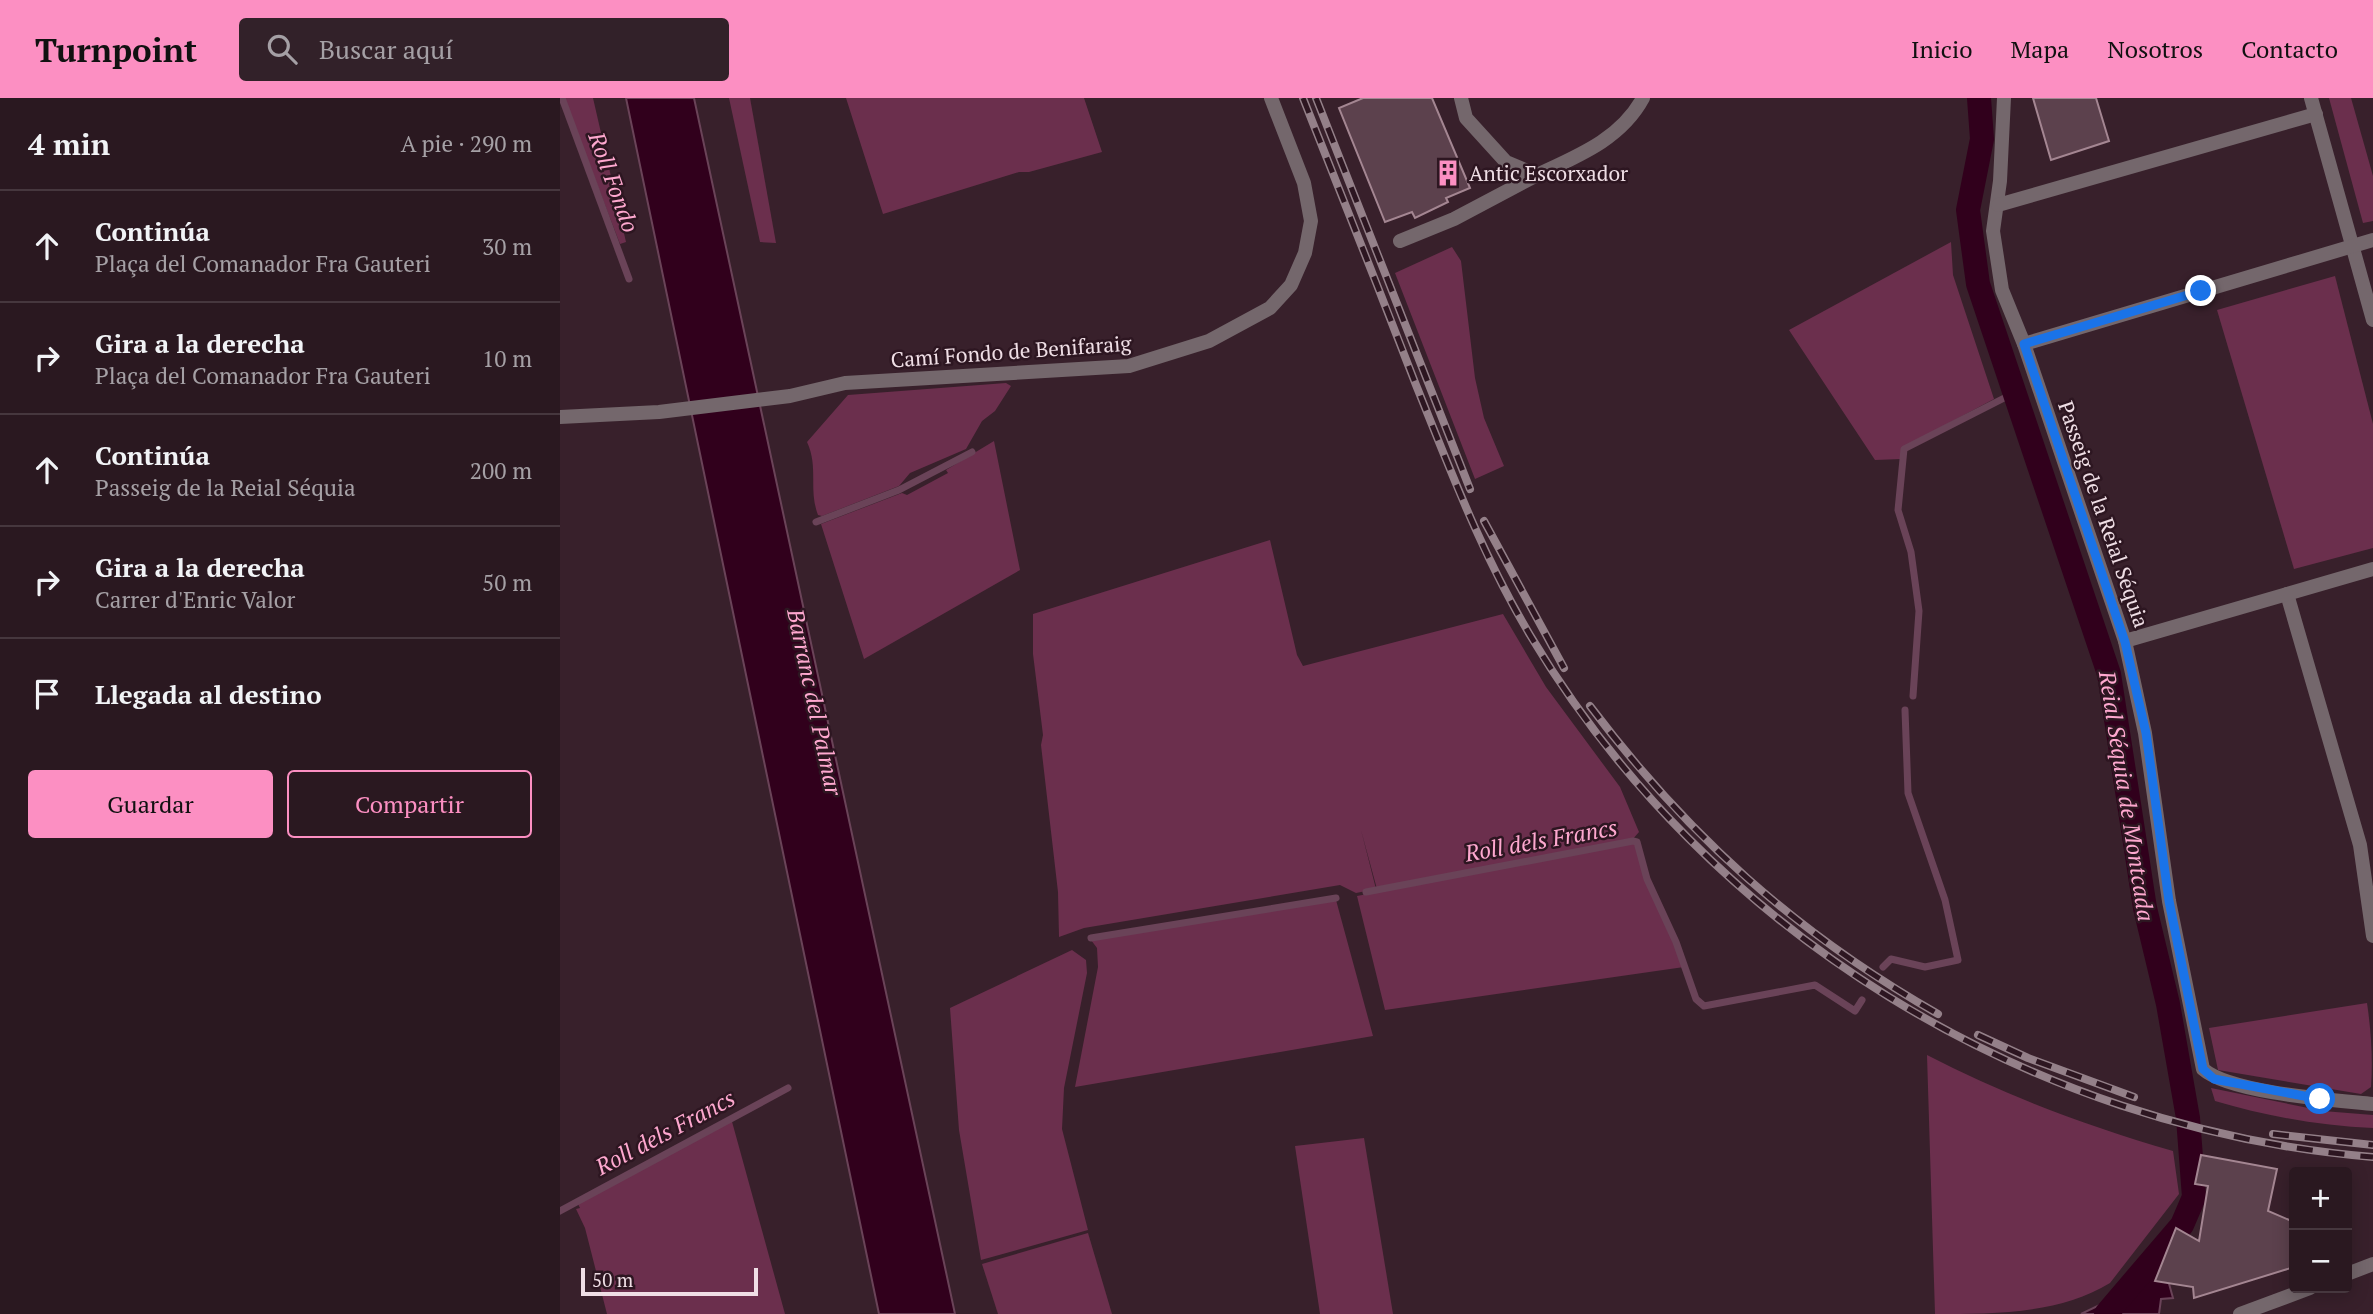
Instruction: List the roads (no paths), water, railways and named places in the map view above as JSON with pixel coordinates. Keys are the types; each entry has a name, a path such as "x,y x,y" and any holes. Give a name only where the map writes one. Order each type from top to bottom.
{"street":[{"name":"Camí Fondo de Benifaraig","path":"560,417 659,412 790,396 845,383 1129,366 1198,345 1249,322 1270,308 1291,285 1305,253 1311,221 1304,183 1271,98"},
{"path":"1461,98 1466,118 1506,162 1537,175"},
{"path":"1400,241 1454,219 1599,145 1635,112 1643,98"},
{"name":"Passeig de la Reial Séquia","path":"2004,98 1998,205 1993,231 2002,290 2024,344 2125,642 2146,733 2169,901 2203,1069 2214,1079 2320,1099 2373,1104"},
{"path":"2312,98 2373,320"},
{"path":"1998,205 2316,114"},
{"path":"2024,344 2373,240"},
{"path":"2125,642 2373,569"},
{"path":"2287,594 2360,845 2373,936"},
{"path":"2352,1272 2373,1264"},
{"path":"2240,1314 2297,1293"}],"water":[{"name":"Barranc del Palmar","path":"626,98 694,98 955,1314 879,1314"},
{"path":"2156,1241 2163,1247 2161,1255 2173,1298 2161,1299 2159,1314 2081,1314 2104,1303"}],"waterway":[{"name":"Roll Fondo","path":"562,98 629,279"},
{"name":"Reial Séquia de Montcada","path":"1979,98 1982,139 1968,210 1978,284 2109,674 2145,908 2168,1004 2188,1118 2194,1197 2182,1225 2106,1314"},
{"path":"1913,696 1919,611 1911,552 1898,510 1904,449 2016,392"},
{"name":"Roll Fondo","path":"816,522 899,490 972,452"},
{"path":"1883,967 1891,959 1925,967 1958,960 1945,900 1908,793 1905,710"},
{"name":"Roll dels Francs","path":"1366,892 1633,841 1637,842 1647,879 1676,942 1696,999 1704,1006 1815,985 1855,1011 1862,1000"},
{"name":"Roll dels Francs","path":"1091,938 1336,898"},
{"name":"Roll dels Francs","path":"560,1211 788,1088"}],"railway":[{"path":"1303,98 1442,449 1497,575 1530,635 1603,742 1688,838 1784,923 1889,997 2002,1058 2121,1105 2245,1139 2373,1157"},
{"path":"1316,98 1470,489"},
{"path":"1484,521 1564,668"},
{"path":"1590,706 1666,798 1748,878 1838,950 1938,1014"},
{"path":"1978,1035 2028,1058 2134,1097"},
{"path":"2273,1134 2373,1145"}],"place":[{"name":"Antic Escorxador","path":"1448,173"}]}
